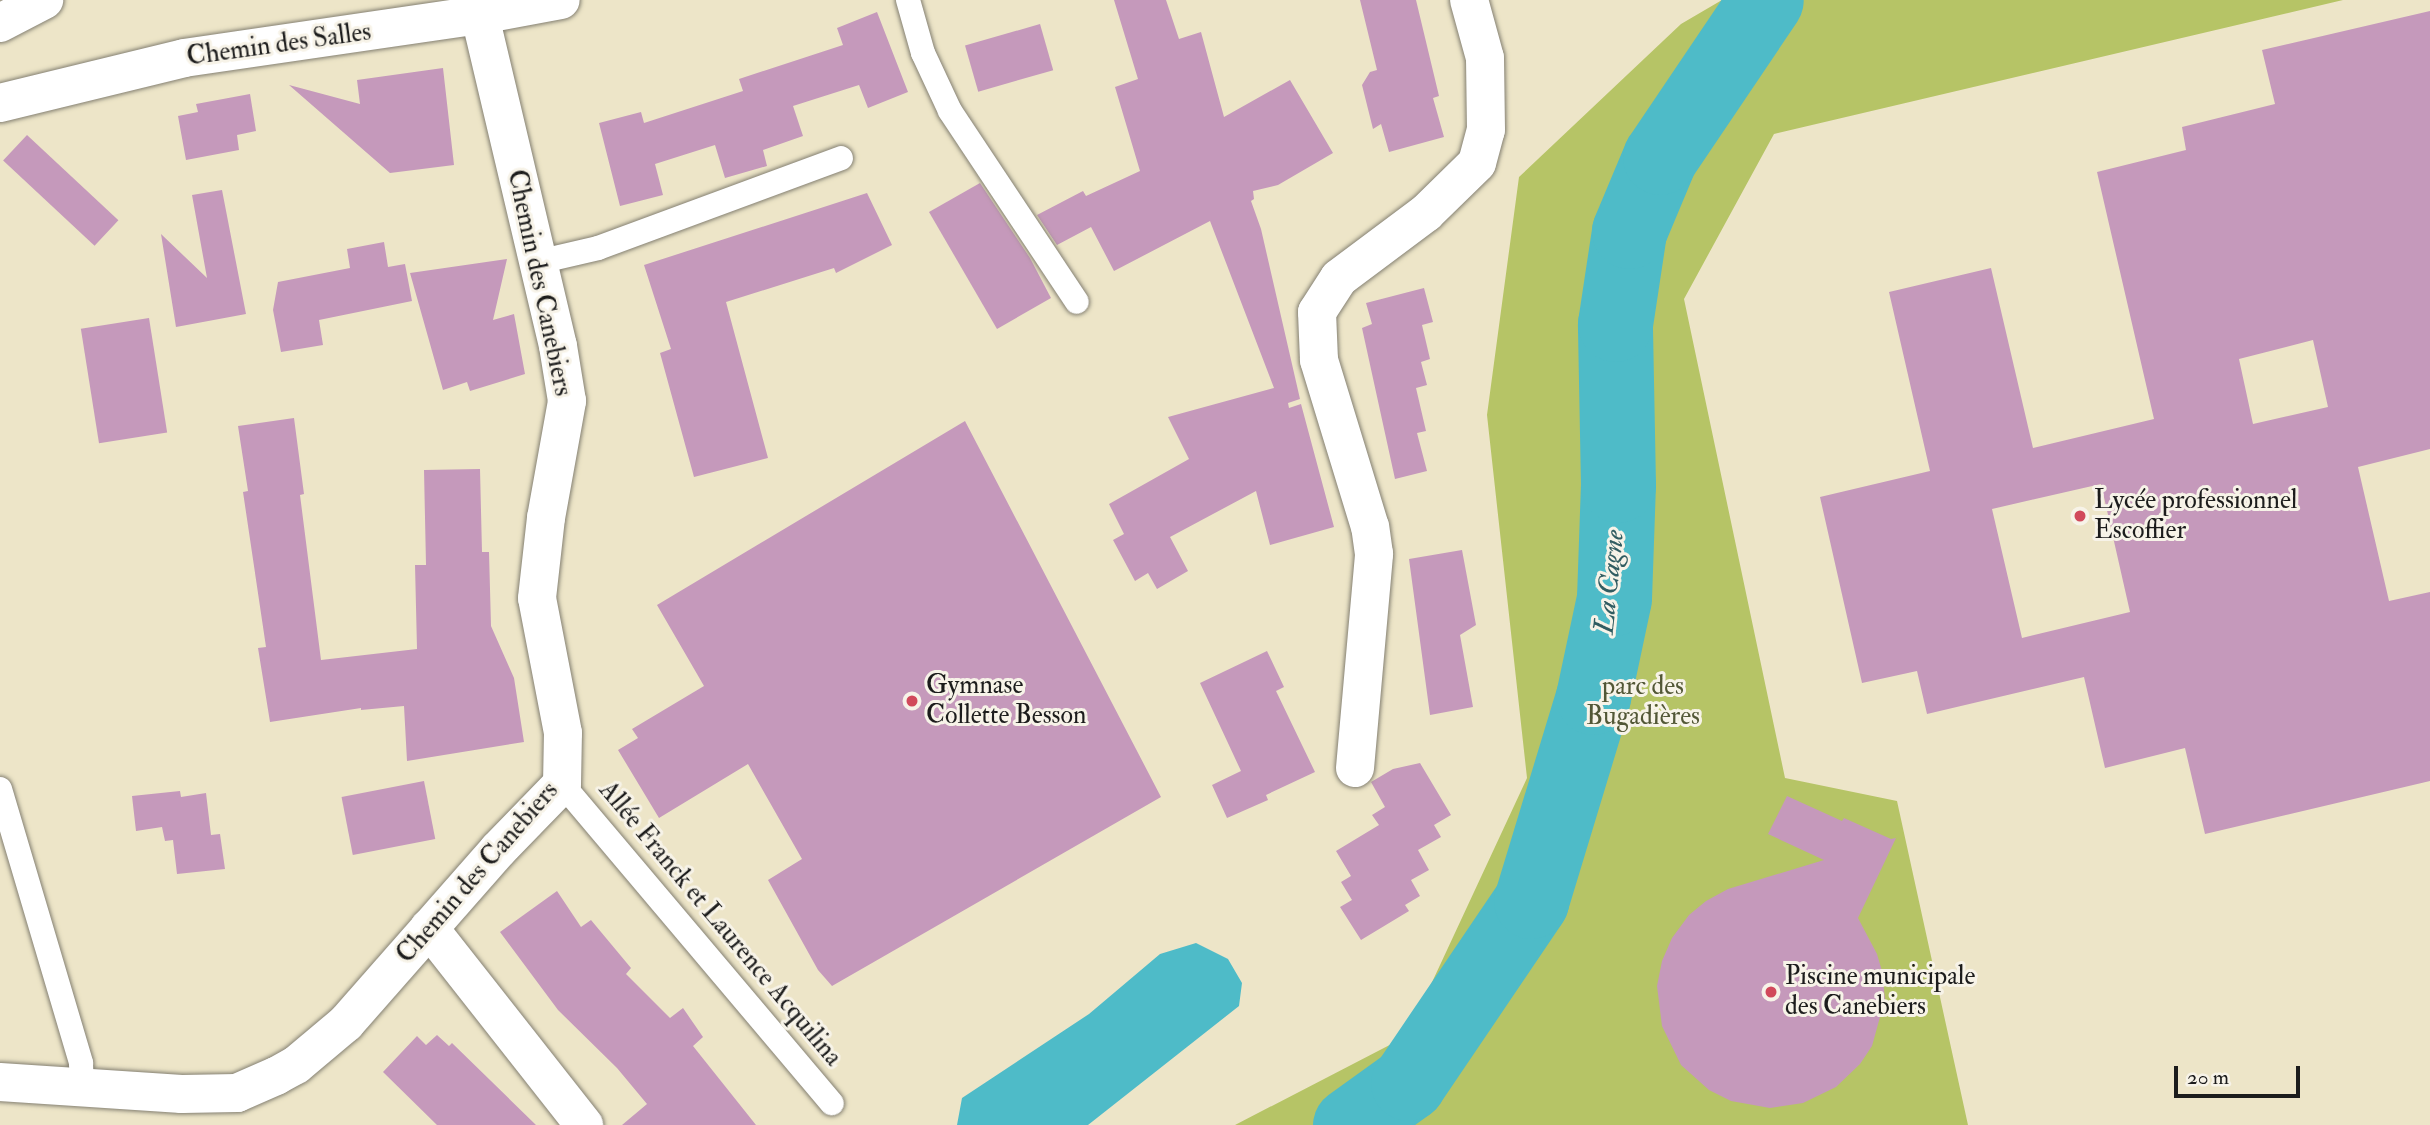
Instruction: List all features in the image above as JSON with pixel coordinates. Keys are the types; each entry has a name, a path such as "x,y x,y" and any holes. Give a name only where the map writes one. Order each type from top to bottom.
{"street":[{"path":"0,23 44,0"},
{"name":"Chemin des Salles","path":"0,103 184,58 480,15 561,0"},
{"path":"1354,768 1374,554 1370,527 1319,360 1317,313 1339,278 1426,213 1477,163 1486,130 1485,58 1469,0"},
{"name":"Chemin des Canebiers","path":"0,1082 182,1094 237,1093 276,1076 296,1065 345,1023 498,850 562,784 563,733 537,598 546,518 567,401 538,262 480,15"},
{"path":"429,928 584,1125"}],"lane":[{"path":"908,0 923,54 950,111 1077,302"},
{"path":"538,262 598,248 841,158"},
{"name":"Allée Franck et Laurence Acquilina","path":"562,784 832,1103"},
{"path":"0,789 81,1063 82,1088"}],"green space":[{"name":"parc des Bugadières","path":"1722,0 2343,0 1774,134 1684,299 1785,778 1897,801 1968,1125 1235,1125 1407,1036 1527,778 1487,415 1519,177 1681,24"}],"water":[{"path":"1196,943 1228,959 1242,983 1239,1006 1088,1125 957,1125 962,1098 1089,1014 1160,954"}],"building":[{"path":"1114,0 1166,0 1179,39 1201,32 1224,117 1290,80 1333,153 1278,185 1253,191 1254,199 1251,201 1261,229 1300,399 1288,403 1289,408 1301,404 1334,527 1270,545 1256,491 1170,537 1188,571 1157,589 1148,573 1135,581 1113,540 1124,534 1109,504 1189,459 1168,417 1274,388 1210,221 1114,271 1091,227 1057,245 1037,215 1083,191 1086,196 1140,171 1115,87 1138,79"},
{"path":"1360,0 1416,0 1439,96 1433,98 1444,137 1389,152 1381,124 1373,129 1362,85 1370,72 1377,70"},
{"path":"2430,11 2430,449 2358,467 2389,601 2430,592 2430,781 2205,834 2185,748 2105,768 2084,677 1927,714 1917,671 1862,683 1820,497 1930,471 1889,292 1991,268 2033,448 2154,419 2097,172 2186,150 2182,127 2275,104 2262,50","holes":["2313,340 2328,407 2253,424 2239,359","2101,484 2130,612 2022,638 1992,509"]},
{"path":"877,12 908,92 868,108 859,85 793,106 803,136 763,150 767,166 725,178 715,145 655,164 663,195 620,206 599,123 641,112 644,123 743,91 739,79 843,45 837,28"},
{"path":"1040,24 1053,70 978,92 965,45"},
{"path":"443,68 454,165 390,173 289,85 360,104 357,80"},
{"path":"250,94 256,131 237,135 239,150 186,160 178,116 198,112 196,104"},
{"path":"27,135 118,220 95,246 3,161"},
{"path":"980,183 1030,258 1051,298 997,329 929,212"},
{"path":"222,190 246,314 176,327 161,234 207,278 192,195"},
{"path":"867,193 892,245 836,273 834,268 726,302 768,458 694,477 660,353 671,349 644,265"},
{"path":"384,242 388,267 405,264 412,301 319,320 323,345 281,352 273,310 278,282 350,268 347,249"},
{"path":"507,259 493,320 514,314 525,374 470,391 467,382 443,390 410,273"},
{"path":"1424,288 1433,322 1422,325 1430,359 1421,362 1427,385 1416,388 1426,431 1417,433 1427,471 1395,479 1362,328 1372,324 1366,303"},
{"path":"149,318 167,433 99,443 81,329"},
{"path":"294,418 304,494 300,495 321,660 417,649 415,565 426,565 424,470 480,469 482,552 489,552 491,626 514,678 524,742 407,761 404,706 361,708 270,722 258,648 266,647 243,492 248,491 238,426"},
{"name":"Gymnase Collette Besson","path":"965,421 1161,797 832,986 818,970 768,880 802,859 748,764 659,818 618,750 638,738 632,729 704,686 657,605"},
{"path":"1462,550 1476,625 1460,635 1473,707 1430,715 1409,559"},
{"path":"1267,651 1284,687 1276,691 1315,772 1266,795 1268,800 1227,818 1212,785 1241,771 1200,683"},
{"path":"1420,763 1451,815 1434,825 1441,837 1418,850 1429,870 1411,880 1420,896 1405,905 1409,911 1361,940 1340,907 1352,900 1341,882 1351,876 1336,851 1379,825 1372,815 1385,807 1371,782 1393,769"},
{"path":"424,781 435,839 353,855 342,797"},
{"path":"180,791 181,797 206,793 211,835 220,834 225,869 177,874 173,840 165,841 162,827 136,831 132,796"},
{"name":"Piscine municipale des Canebiers","path":"1787,796 1842,821 1844,818 1891,839 1896,838 1858,918 1877,954 1882,971 1885,999 1872,1046 1860,1064 1836,1087 1803,1103 1770,1108 1731,1101 1709,1090 1681,1065 1662,1026 1657,986 1662,961 1672,938 1689,915 1706,901 1728,889 1824,860 1768,834"},
{"path":"557,891 581,927 591,920 631,968 626,974 670,1018 683,1008 703,1037 693,1046 756,1125 622,1125 647,1104 617,1068 558,1010 500,932"},
{"path":"437,1035 449,1046 452,1043 536,1125 437,1125 383,1072 417,1036 426,1045"}],"waterway":[{"name":"La Cagne","path":"1350,1125 1408,1083 1531,901 1593,697 1614,598 1618,485 1615,324 1629,231 1660,157 1766,0"}],"place":[{"name":"Lycée professionnel Escoffier","path":"2080,516"},
{"name":"Gymnase Collette Besson","path":"912,701"},
{"name":"Piscine municipale des Canebiers","path":"1771,992"}]}
